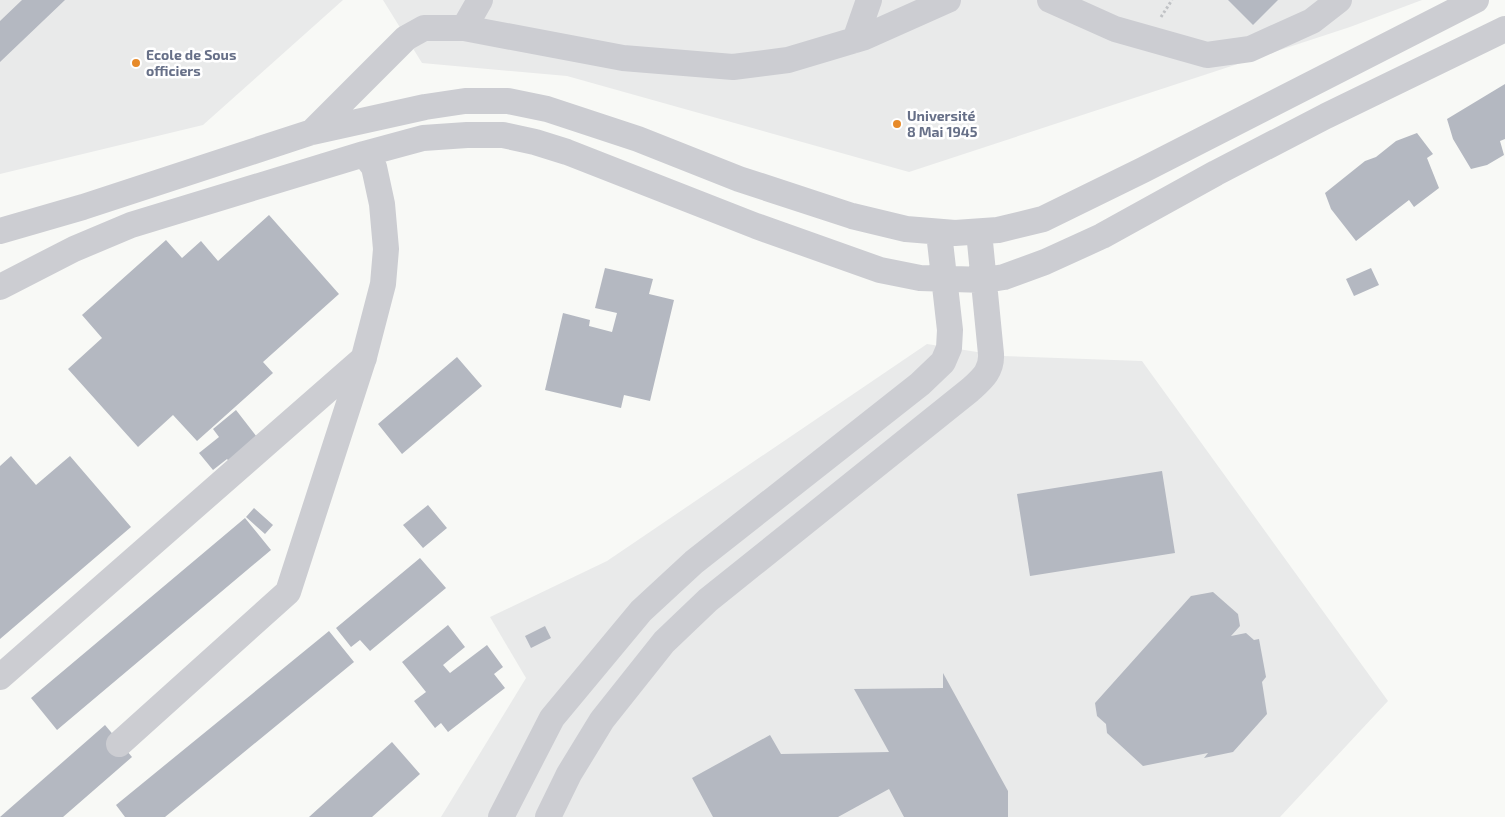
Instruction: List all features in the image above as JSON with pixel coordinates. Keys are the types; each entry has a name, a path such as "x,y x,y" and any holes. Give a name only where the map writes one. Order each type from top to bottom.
{"street":[{"path":"464,28 480,0"},
{"path":"856,40 869,0"},
{"path":"312,132 406,38 424,28 464,28 623,58 734,67 788,60 856,40 948,0"},
{"path":"1050,0 1115,30 1207,55 1250,49 1312,21 1339,0"},
{"path":"0,230 83,207 312,132 425,106 465,101 508,101 547,108 638,139 739,179 852,216 906,229 939,233 998,230 1043,219 1144,170 1476,0"},
{"path":"0,287 74,249 131,225 364,154 423,138 467,134 503,135 567,152 756,226 880,270 920,278 944,280 985,280 1004,277 1045,262 1102,236 1242,160 1505,29"},
{"path":"119,744 288,592 364,358 383,284 386,249 380,195 374,167 364,154"},
{"path":"548,817 570,774 602,720 664,642 708,600 970,390 989,371 992,362 979,232"},
{"path":"501,817 552,718 641,612 694,562 920,384 943,362 949,348 950,330 939,233"},
{"path":"0,677 364,358"}],"shaded area":[{"name":"Ecole de Sous officiers","path":"0,0 343,0 203,125 0,174"},
{"name":"Université 8 Mai 1945","path":"383,0 1422,0 1350,27 909,172 567,76 422,63"},
{"path":"927,344 1002,356 1142,361 1388,701 1280,817 441,817 526,678 490,617 607,561"}],"building":[{"path":"22,0 65,0 0,62 0,21"},
{"path":"1228,0 1278,0 1253,25"},
{"path":"1505,84 1505,139 1500,141 1504,155 1487,165 1471,169 1453,139 1447,119"},
{"path":"1417,133 1433,154 1427,158 1439,188 1414,207 1409,200 1356,241 1331,209 1325,193 1365,161 1376,157 1396,141"},
{"path":"269,215 339,294 263,362 273,373 197,441 173,415 138,447 68,369 102,338 82,315 166,240 182,258 201,241 218,261"},
{"path":"605,268 653,279 649,294 674,300 650,401 624,395 621,408 545,390 563,313 590,320 589,326 612,332 617,313 595,308"},
{"path":"1371,268 1379,285 1354,296 1346,279"},
{"path":"457,357 482,386 402,454 378,424"},
{"path":"236,410 264,446 235,469 227,459 213,470 199,453 219,437 213,429"},
{"path":"11,456 36,485 70,456 131,527 0,639 0,466"},
{"path":"1162,471 1175,553 1030,576 1017,494"},
{"path":"428,505 447,528 423,548 403,525"},
{"path":"254,508 273,525 265,534 246,517"},
{"path":"245,518 271,550 57,730 31,698"},
{"path":"420,558 446,588 370,651 360,640 351,647 336,628"},
{"path":"1213,592 1238,614 1240,626 1231,636 1246,633 1254,640 1259,639 1266,677 1262,682 1267,714 1233,752 1204,758 1208,753 1143,766 1107,733 1106,724 1097,716 1095,703 1191,596"},
{"path":"448,625 465,647 443,665 450,673 487,645 503,667 494,674 505,688 448,732 441,723 435,728 414,701 426,692 402,662"},
{"path":"545,626 551,638 531,648 525,636"},
{"path":"329,631 354,662 165,817 125,817 116,805"},
{"path":"943,673 1008,791 1008,817 904,817 889,789 838,817 713,817 692,778 770,735 781,754 889,752 854,689 943,688"},
{"path":"105,725 132,757 63,817 0,817"},
{"path":"392,742 420,774 372,817 309,817"}],"place":[{"name":"Ecole de Sous officiers","path":"136,63"},
{"name":"Université 8 Mai 1945","path":"897,124"}]}
